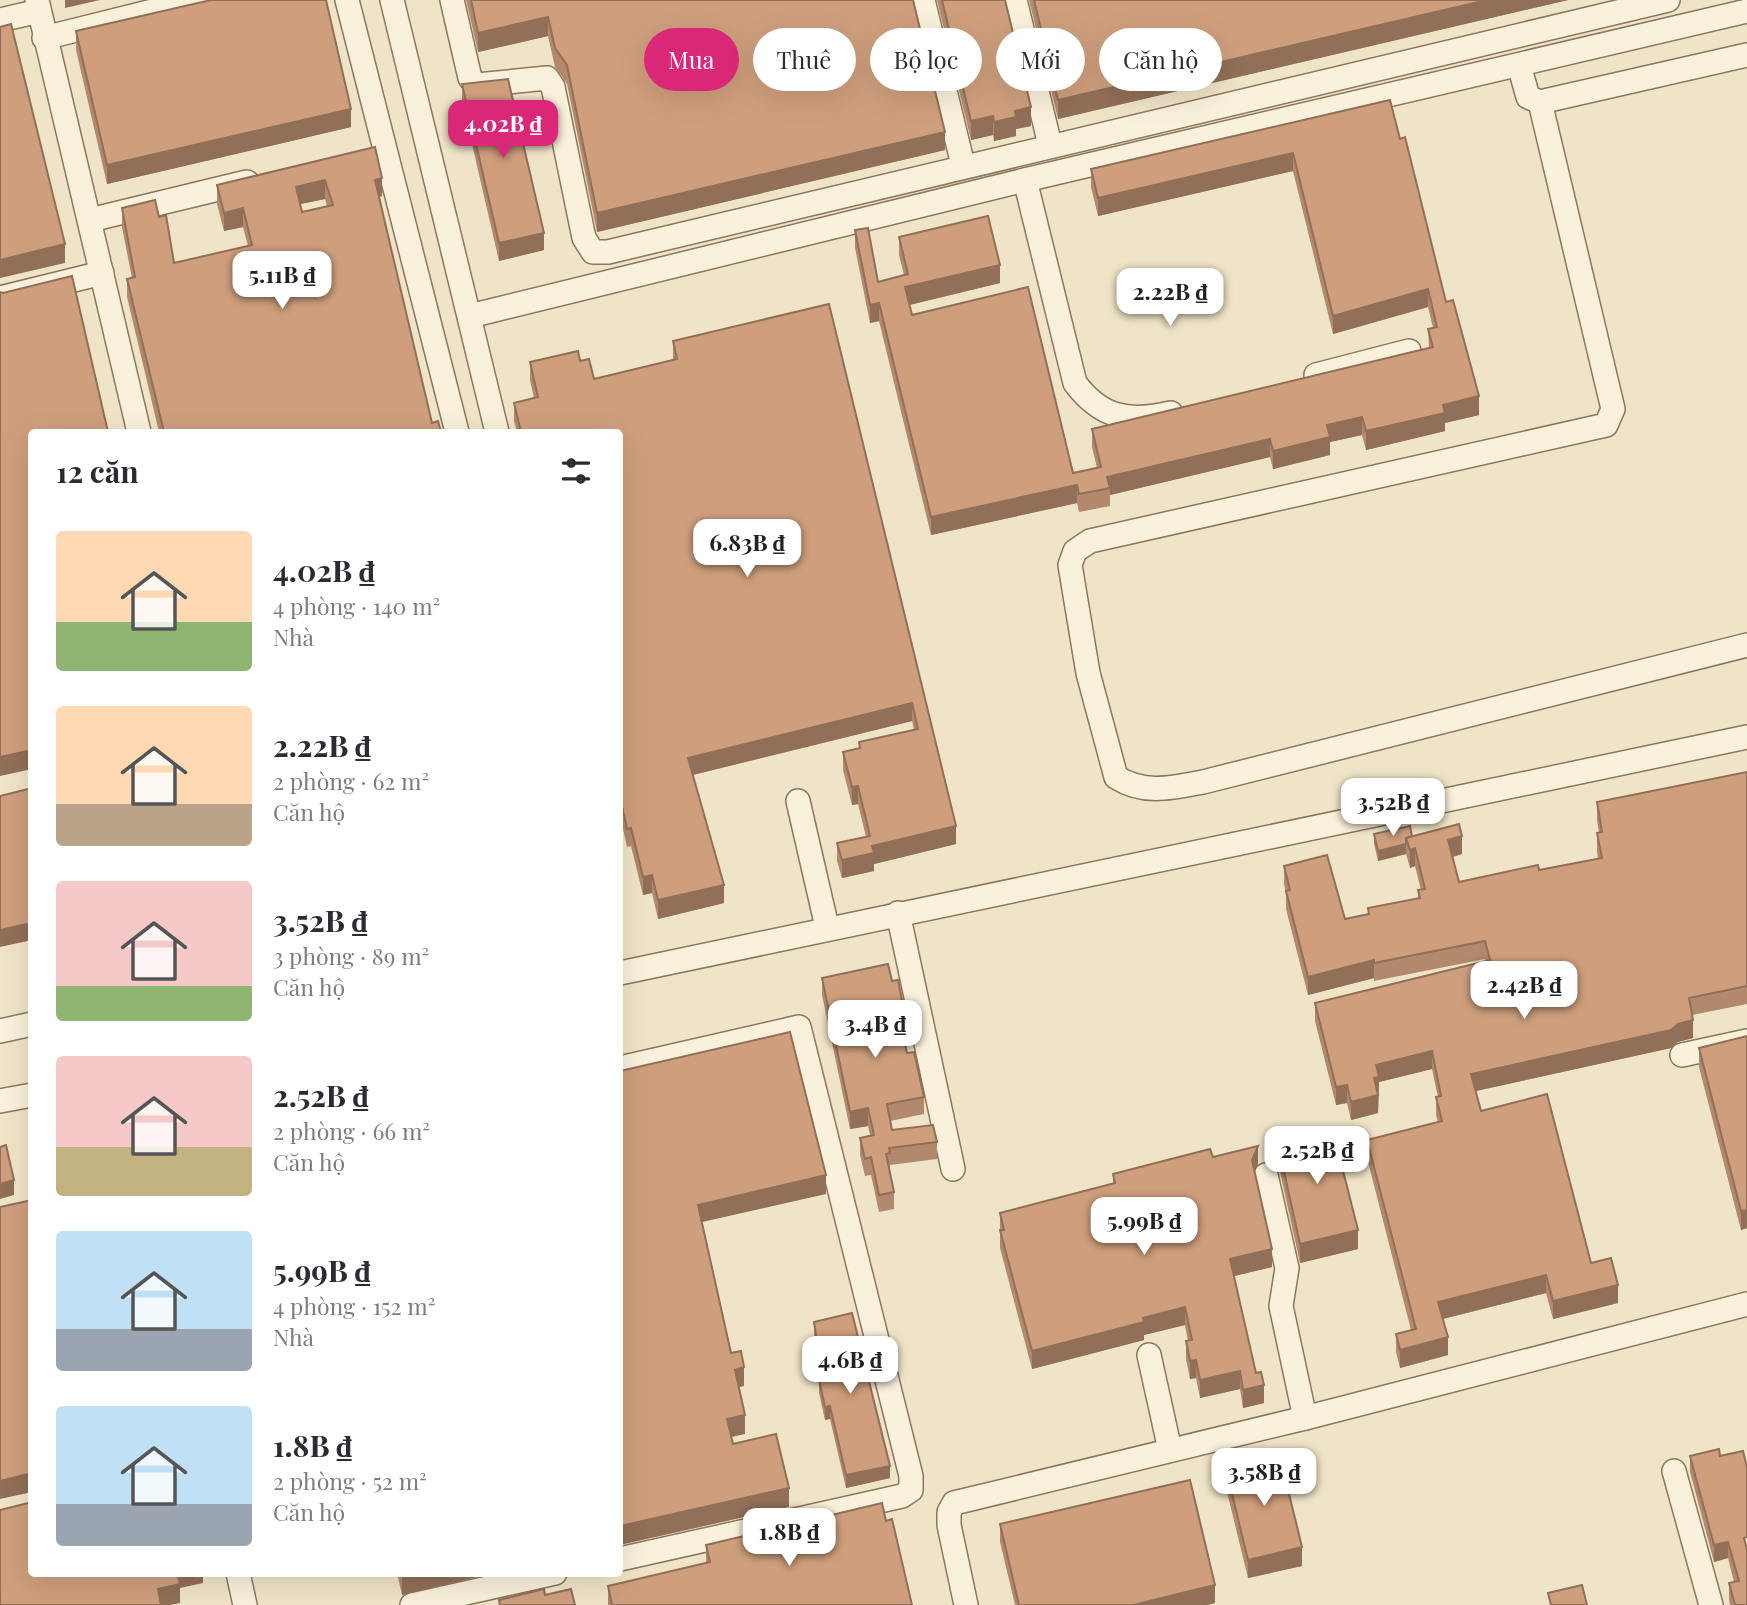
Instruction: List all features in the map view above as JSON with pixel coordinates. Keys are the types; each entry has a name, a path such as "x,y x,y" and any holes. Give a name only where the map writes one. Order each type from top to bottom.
{"lane":[{"path":"44,38 197,0"},
{"path":"347,0 456,429"},
{"path":"392,0 496,429"},
{"path":"453,0 470,78 477,85 547,78 553,87 584,237 593,252 608,252 963,165 1668,0"},
{"path":"923,0 963,165"},
{"path":"1015,0 1050,145"},
{"path":"0,20 38,5 138,429"},
{"path":"470,316 1025,180 1747,11"},
{"path":"1519,65 1528,97 1540,102 1747,55"},
{"path":"1540,102 1613,409 1606,425 1090,541 1074,551 1070,565 1088,673 1116,777 1131,786 1161,790 1203,782 1747,645"},
{"path":"357,155 384,149"},
{"path":"90,220 264,178"},
{"path":"1025,180 1070,369 1088,400 1107,412 1123,417 1153,417 1194,407"},
{"path":"0,298 102,273"},
{"path":"1288,383 1409,351"},
{"path":"623,965 898,914 1747,737"},
{"path":"798,801 827,927"},
{"path":"898,914 953,1169"},
{"path":"0,1031 28,1025"},
{"path":"623,1067 789,1027 799,1027 911,1476 911,1490 902,1496 623,1558"},
{"path":"1682,1055 1747,1041"},
{"path":"0,1101 28,1096"},
{"path":"1266,1175 1287,1268 1281,1306 1306,1418"},
{"path":"966,1605 949,1525 949,1512 954,1503 1306,1418 1747,1304"},
{"path":"1149,1355 1170,1450"},
{"path":"1675,1471 1711,1605"},
{"path":"238,1577 245,1605"},
{"path":"412,1605 537,1577"}],"building":[{"path":"211,0 326,0 351,109 107,165 76,31"},
{"path":"471,0 913,0 920,28 870,28 870,91 935,91 945,132 597,213 567,65 555,48 548,17 478,33"},
{"path":"942,0 1005,0 1012,28 996,28 996,91 1027,91 1031,107 1015,111 1016,117 994,122 993,116 971,121 964,91 982,91 982,28 949,28"},
{"path":"1034,0 1487,0 1222,62 1222,28 1099,28 1099,90 1058,100 1056,91 1085,91 1085,28 1041,28"},
{"path":"11,24 65,244 0,260 0,27"},
{"path":"508,79 544,233 499,243 462,84"},
{"path":"1390,100 1400,139 1405,137 1446,302 1453,300 1479,396 1443,405 1445,413 1366,431 1362,417 1327,425 1330,437 1273,451 1270,439 1107,477 1110,488 1079,494 1077,485 931,517 879,303 870,305 855,230 868,228 878,282 908,274 899,237 988,216 1000,265 905,287 912,315 1028,287 1073,473 1101,467 1092,429 1433,347 1428,329 1437,327 1428,289 1333,316 1293,153 1098,198 1091,169"},
{"path":"375,147 382,178 375,180 432,423 438,421 440,429 163,429 127,279 135,277 122,208 155,200 159,217 166,215 174,263 252,245 243,208 224,213 217,185","holes":["325,180 333,205 302,212 296,187"]},
{"path":"72,276 107,429 28,429 28,751 0,757 0,292"},
{"path":"829,304 956,826 872,846 874,853 842,860 837,843 870,836 858,786 852,787 843,752 860,748 859,742 918,729 912,703 688,758 724,885 658,900 652,875 643,877 631,828 627,829 623,811 623,429 520,429 514,403 538,397 530,362 578,351 580,361 589,359 594,379 677,359 673,341"},
{"path":"1747,772 1747,986 1689,998 1693,1020 1678,1024 1671,1030 1471,1074 1481,1111 1547,1094 1591,1263 1611,1258 1618,1285 1553,1301 1546,1275 1438,1302 1448,1337 1400,1350 1396,1334 1416,1329 1367,1140 1442,1121 1436,1097 1441,1096 1432,1051 1376,1065 1379,1077 1374,1078 1378,1095 1351,1102 1347,1085 1336,1087 1315,1003 1490,960 1485,941 1374,963 1374,960 1308,977 1286,891 1290,890 1284,866 1327,855 1345,919 1369,914 1368,908 1420,898 1418,890 1425,889 1415,848 1410,850 1406,838 1459,824 1462,836 1448,840 1459,882 1538,865 1539,870 1602,858 1597,833 1602,832 1597,802"},
{"path":"28,789 28,924 0,930 0,796"},
{"path":"1410,826 1412,836 1406,838 1406,844 1378,851 1374,834"},
{"path":"888,964 892,981 898,980 905,1015 899,1016 907,1053 914,1052 924,1097 887,1104 892,1130 933,1125 937,1142 889,1148 890,1153 886,1154 894,1192 879,1195 871,1157 865,1159 860,1138 874,1135 868,1108 850,1112 822,978"},
{"path":"790,1032 826,1175 698,1205 731,1353 741,1351 744,1367 735,1370 745,1415 727,1419 733,1444 776,1434 789,1488 623,1525 623,1070"},
{"path":"1747,1036 1747,1210 1741,1211 1699,1048"},
{"path":"1332,1127 1358,1230 1300,1244 1280,1153 1276,1146 1268,1143"},
{"path":"6,1145 14,1180 0,1184 0,1147"},
{"path":"1258,1146 1252,1160 1272,1249 1230,1259 1256,1373 1261,1372 1264,1385 1243,1390 1240,1371 1200,1380 1196,1360 1190,1361 1186,1341 1192,1340 1185,1307 1143,1318 1144,1322 1032,1351 1000,1230 1004,1230 1000,1213 1115,1183 1113,1174 1210,1149 1213,1157"},
{"path":"28,1201 28,1474 0,1481 0,1207"},
{"path":"852,1313 890,1466 846,1475 830,1406 825,1407 819,1380 823,1379 814,1322"},
{"path":"1719,1449 1720,1456 1743,1451 1747,1467 1747,1537 1744,1538 1747,1550 1747,1605 1735,1605 1729,1583 1739,1581 1728,1542 1714,1545 1690,1456"},
{"path":"1280,1457 1302,1547 1248,1560 1226,1469"},
{"path":"1190,1480 1215,1585 1133,1605 1019,1605 1000,1524"},
{"path":"28,1503 28,1577 178,1577 180,1584 158,1589 161,1605 0,1605 0,1510"},
{"path":"882,1503 886,1521 892,1519 912,1605 612,1605 608,1586 710,1562 706,1545"},
{"path":"1582,1585 1587,1605 1551,1605 1548,1593"},
{"path":"544,1589 545,1595 571,1589 575,1605 500,1605 499,1600"}]}
